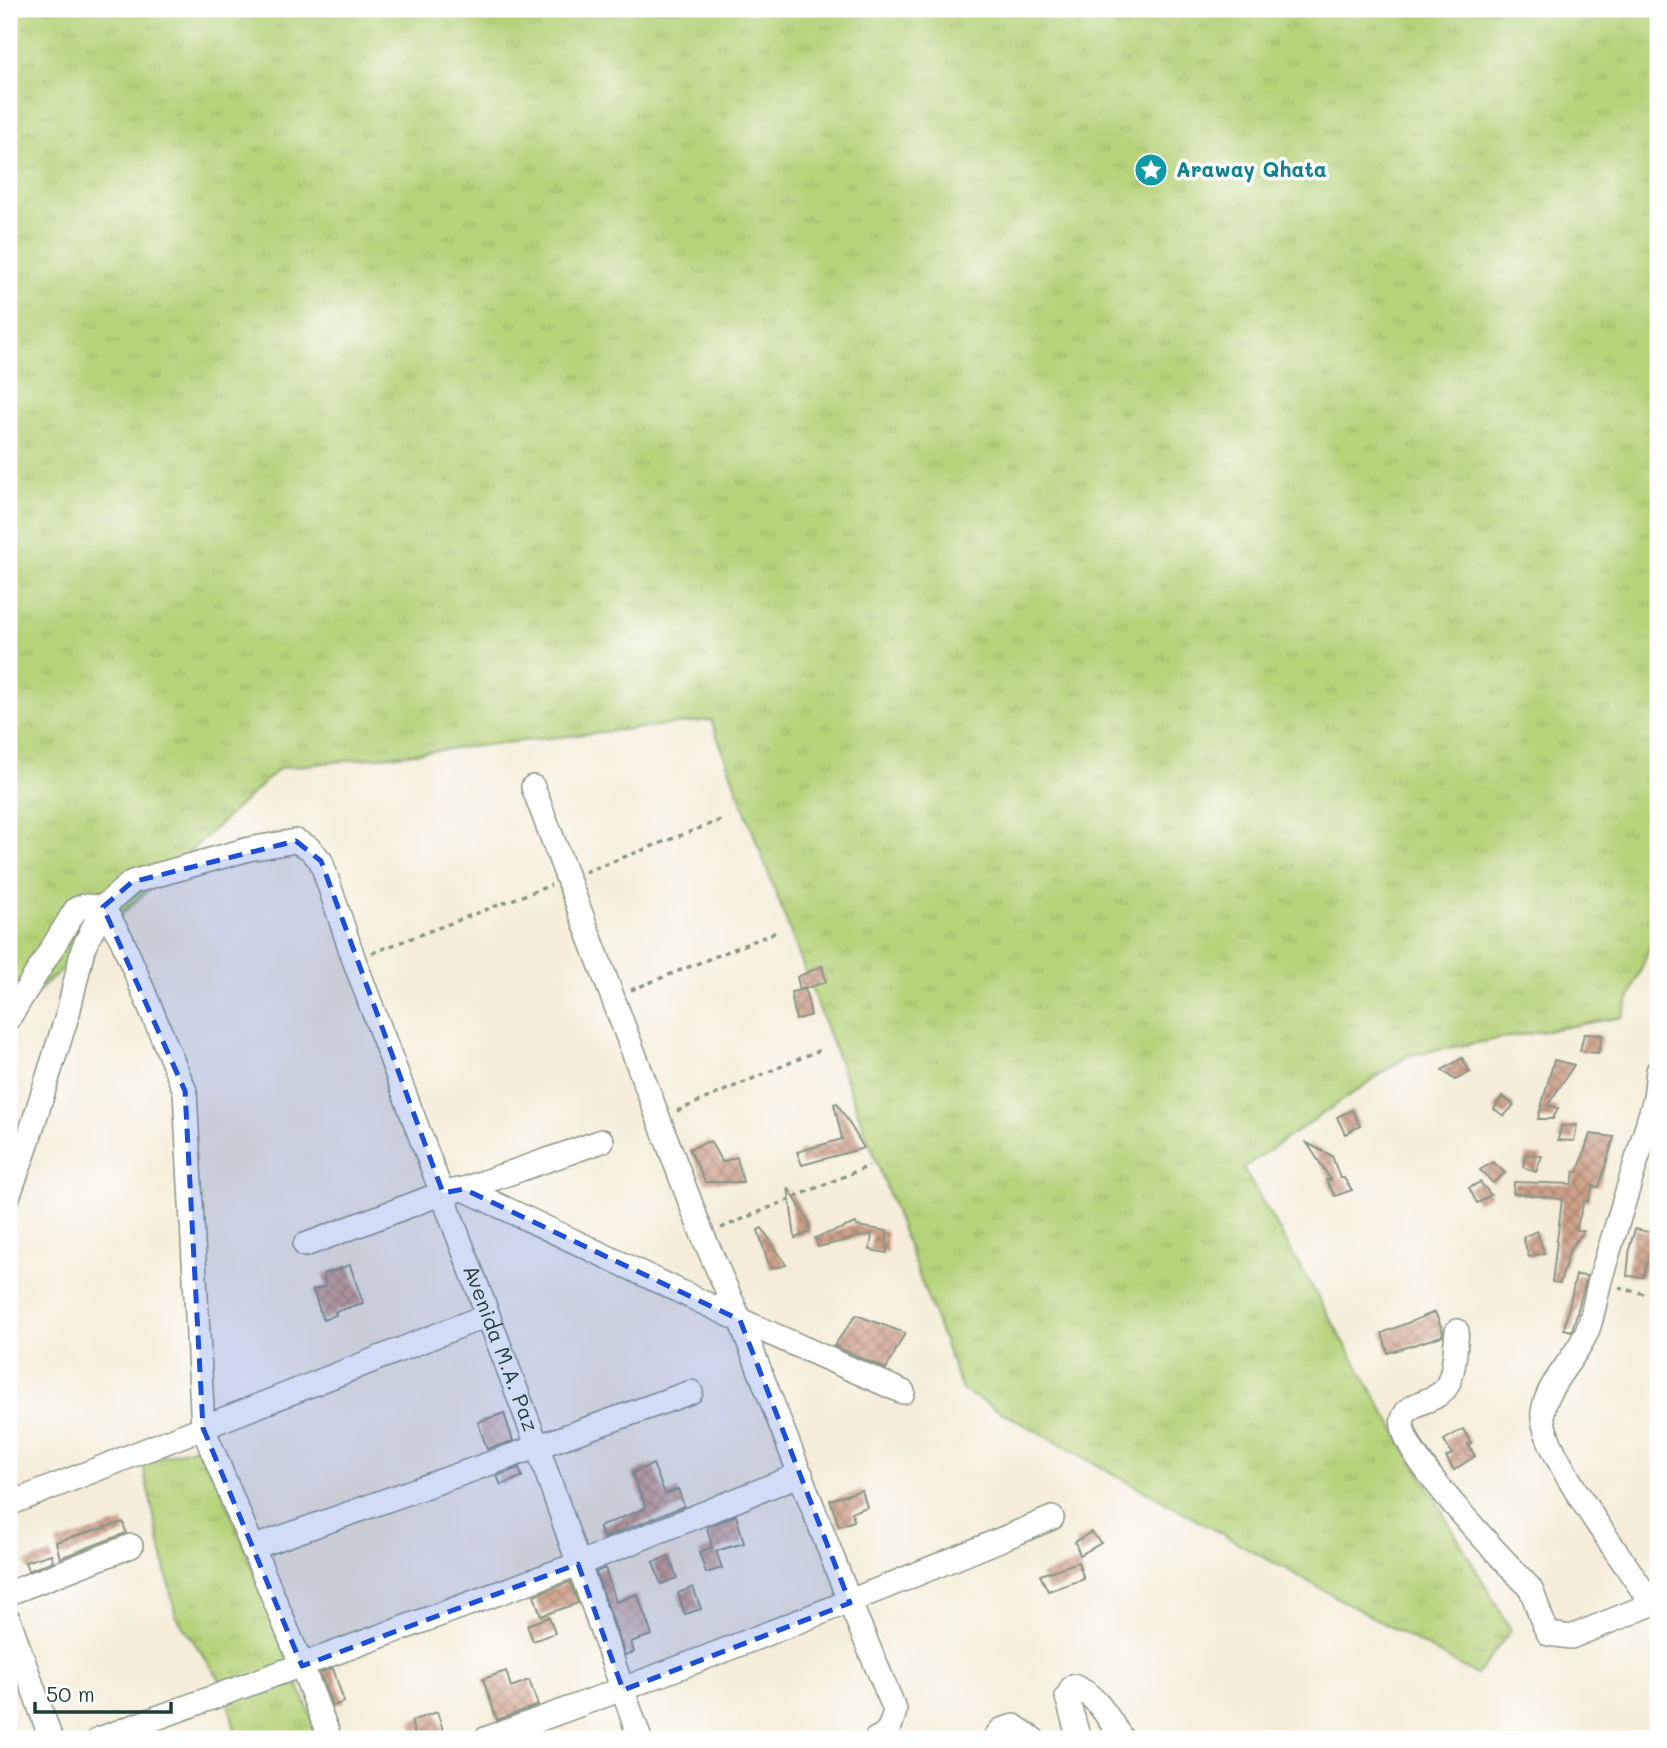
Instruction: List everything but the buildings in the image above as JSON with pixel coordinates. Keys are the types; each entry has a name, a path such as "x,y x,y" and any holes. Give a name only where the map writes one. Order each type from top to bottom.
{"street":[{"path":"533,787 703,1236 740,1320 850,1603 895,1710 892,1725 883,1737 876,1739"},
{"name":"Avenida M.A. Paz","path":"103,907 132,882 249,849 296,841 309,848 321,861 354,960 454,1191 488,1315 538,1448 640,1739"},
{"path":"9,1018 76,909 84,906 103,907"},
{"path":"9,1194 65,1024 83,949 103,907"},
{"path":"103,907 122,940 185,1091 203,1428 330,1739"},
{"path":"1457,1331 1447,1387 1438,1395 1410,1409 1402,1422 1404,1433 1427,1474 1530,1588 1537,1601 1540,1619 1549,1634 1572,1637 1657,1602 1642,1588 1566,1474 1548,1436 1542,1413 1555,1382 1583,1342 1589,1326 1599,1283 1655,1098 1658,1071"},
{"path":"305,1245 602,1141"},
{"path":"454,1191 903,1392"},
{"path":"9,1504 488,1315"},
{"path":"252,1548 691,1392"},
{"path":"99,1739 578,1564 801,1474"},
{"path":"485,1739 623,1690 850,1603 1052,1518"},
{"path":"9,1592 131,1546"},
{"path":"9,1620 51,1739"},
{"path":"1079,1739 1067,1697 1073,1686 1093,1699 1122,1739"},
{"path":"994,1739 1001,1730 1014,1726 1033,1739"}],"path":[{"path":"354,960 722,820"},
{"path":"613,998 779,931"},
{"path":"659,1119 822,1049"},
{"path":"703,1236 869,1166"},
{"path":"1599,1283 1658,1297"}],"highlighted area":[{"path":"296,841 321,861 443,1193 464,1189 740,1320 850,1603 623,1690 578,1564 302,1666 203,1428 185,1091 103,907 132,882"}],"green space":[{"path":"9,9 1658,9 1658,926 1622,1017 1409,1055 1243,1168 1511,1630 1477,1675 962,1390 711,720 280,768 9,1018"},
{"path":"204,1445 320,1739 237,1739 225,1687 176,1616 142,1462"}],"place":[{"name":"Araway Qhata","path":"1151,170"}]}
